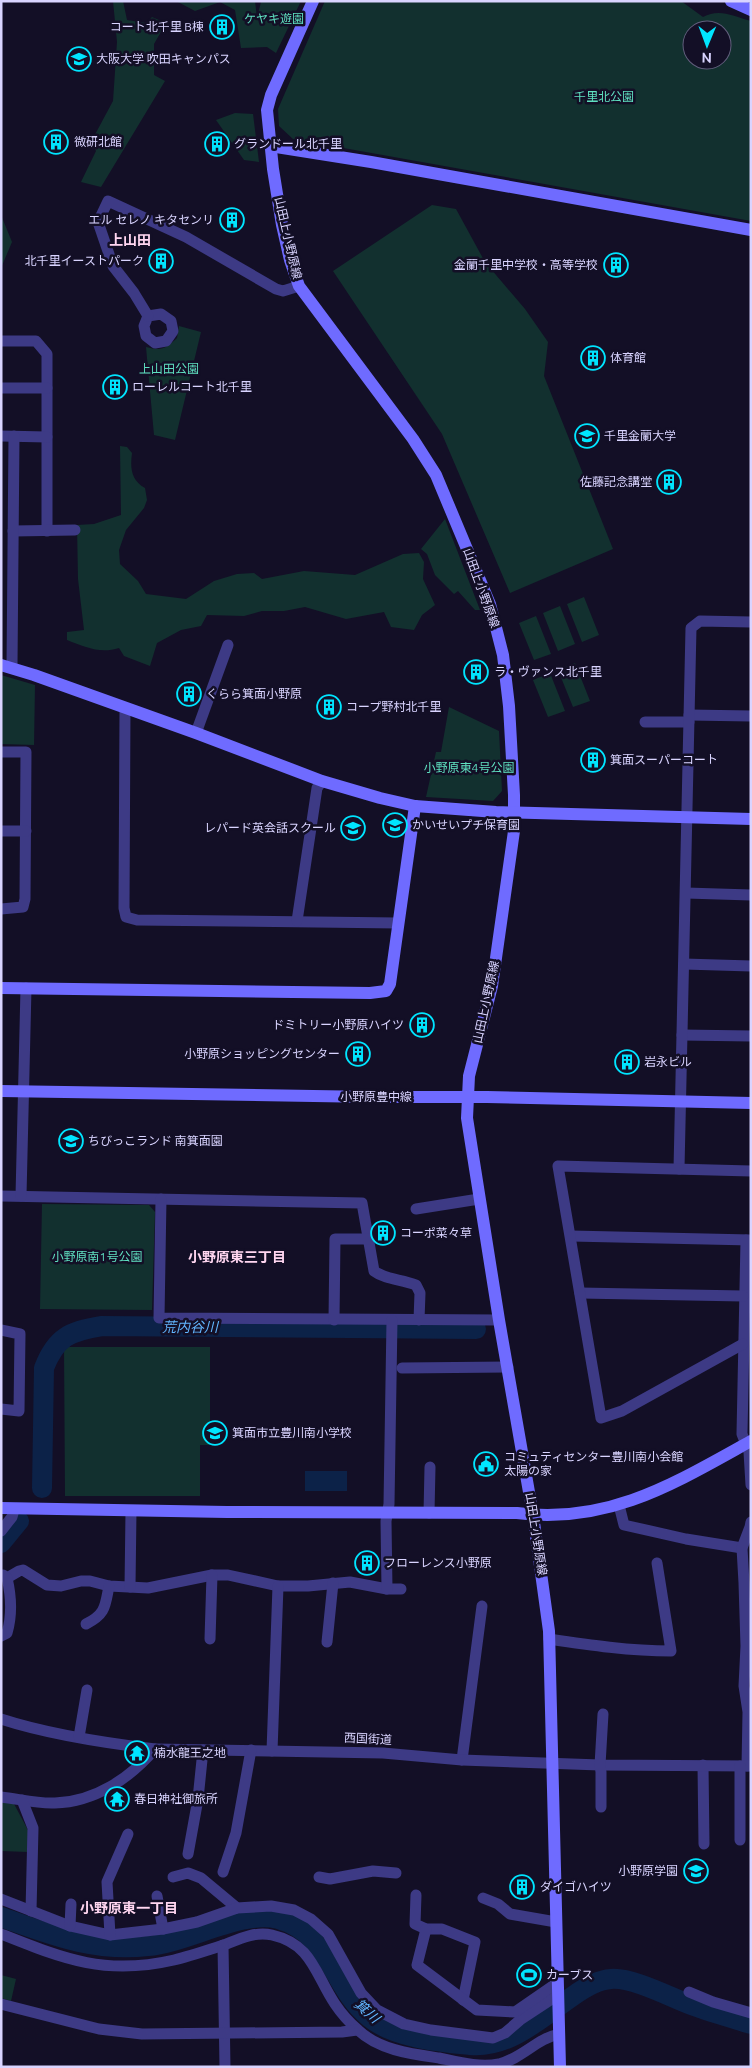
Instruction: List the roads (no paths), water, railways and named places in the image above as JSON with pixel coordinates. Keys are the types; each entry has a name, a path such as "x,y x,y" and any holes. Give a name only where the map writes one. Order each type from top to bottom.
{"street":[{"name":"山田上小野原線","path":"313,1 267,110 270,146 282,225 290,260 299,286 425,457 436,475 490,604 503,654 509,706 515,812 513,841 492,986 469,1076 467,1118 545,1596 549,1639 553,1763 560,2067"},
{"path":"731,1 751,10"},
{"path":"270,146 371,162 751,230"},
{"path":"148,316 134,293 113,266 98,222 108,201 186,237 276,288 283,291 299,286"},
{"path":"1,341 36,341 47,354 46,530"},
{"path":"1,388 47,388"},
{"path":"1,436 47,437"},
{"path":"14,436 7,492 13,531 7,572 6,666 196,733 322,781 415,806 454,810 751,818"},
{"path":"13,531 75,530"},
{"path":"680,1169 691,628 700,621 751,622"},
{"path":"196,733 228,645"},
{"path":"125,709 124,908 126,918 136,920 398,923"},
{"path":"646,722 751,716"},
{"path":"1,752 26,752 26,899 23,907 1,910"},
{"path":"297,921 318,788 322,781"},
{"path":"1,988 370,993 386,991 390,984 415,806"},
{"path":"1,831 26,832"},
{"path":"686,893 751,894"},
{"path":"684,964 751,966"},
{"path":"21,1196 26,988"},
{"path":"682,1035 751,1036"},
{"name":"小野原豊中線","path":"1,1091 751,1103"},
{"path":"743,1344 622,1411 601,1418 558,1166 751,1171"},
{"path":"1,1196 362,1203 374,1271 381,1276 416,1285 420,1293 419,1320"},
{"path":"161,1199 159,1318 334,1320 392,1327 419,1320 499,1320"},
{"path":"416,1209 479,1199"},
{"path":"571,1236 748,1240 744,1296 742,1434 748,1442 751,1485"},
{"path":"334,1320 335,1239 368,1239"},
{"path":"580,1293 744,1296"},
{"path":"387,1589 392,1327"},
{"path":"1,1330 20,1334 19,1411 1,1409"},
{"path":"402,1368 508,1368"},
{"path":"1,1531 12,1517 8,1509 517,1513 533,1515 587,1512 645,1497 670,1486 748,1442"},
{"path":"430,1467 430,1513"},
{"path":"620,1505 624,1525 686,1539 742,1548"},
{"path":"130,1587 131,1511"},
{"path":"740,1840 748,1712 744,1686 746,1646 742,1548 751,1522"},
{"path":"549,1639 597,1644 632,1651 671,1651 657,1563"},
{"path":"1,1636 7,1633 10,1623 10,1589 4,1576 19,1570 24,1570 47,1585 61,1586 81,1581 90,1581 109,1586 148,1588 212,1575 228,1575 278,1586 308,1586 350,1582 387,1589 401,1589"},
{"path":"210,1639 212,1575"},
{"path":"327,1642 333,1583"},
{"path":"86,1624 96,1619 104,1610 109,1586"},
{"path":"272,1751 278,1586"},
{"path":"462,1760 482,1606"},
{"path":"79,1737 87,1690"},
{"path":"601,1807 600,1765 603,1714"},
{"name":"西国街道","path":"1,1720 116,1744 155,1749 383,1753 462,1760 600,1765 746,1766"},
{"path":"1,1797 55,1804 86,1799 101,1793 133,1770 155,1749"},
{"path":"188,1854 198,1799 203,1750"},
{"path":"224,1872 236,1833 251,1750"},
{"path":"703,1765 704,1844"},
{"path":"22,1800 33,1828 31,1911"},
{"path":"110,1934 107,1882 128,1834"},
{"path":"319,1877 330,1878 373,1872 396,1873"},
{"path":"173,1878 188,1874 202,1878 237,1908"},
{"path":"416,1895 415,1924 426,1929 442,1929 475,1942 463,2000"},
{"path":"157,1896 163,1929"},
{"path":"483,1898 498,1904 510,1914 556,1922"},
{"path":"1,1899 70,1926 110,1934 163,1929 197,1922 237,1908 279,1907 294,1910 311,1919 328,1934 362,1993 377,2010 404,2024 460,2034 493,2038 505,2033 558,1992"},
{"path":"70,1926 71,1904"},
{"path":"426,1929 417,1965 477,2010 515,2012 558,1992"},
{"path":"1,1934 57,1956 96,1965 137,1966 174,1960 248,1935 270,1934 292,1941 309,1956 335,2005 357,2030 386,2047 403,2053 478,2065 498,2064 519,2057 559,2028"},
{"path":"223,1945 225,2067"},
{"path":"689,1992 713,2002 751,2013"},
{"path":"1,2004 99,2029 142,2034 342,2032 357,2030"}],"water":[{"path":"305,1471 347,1471 347,1491 305,1491"}],"waterway":[{"name":"荒内谷川","path":"42,1488 44,1368 59,1342 65,1337 81,1330 102,1326 476,1329"},
{"name":"荒内谷川","path":"1,1543 19,1521"},
{"name":"箕川","path":"1,1917 55,1936 109,1947 163,1944 232,1922 264,1917 278,1919 296,1926 309,1936 329,1962 347,1992 370,2018 380,2025 404,2035 431,2040 470,2045 498,2042 512,2037 537,2022 586,1987 611,1979 620,1979 640,1984 713,2013 751,2024"}],"place":[{"name":"コート北千里 B棟","path":"222,27"},
{"name":"大阪大学 吹田キャンパス","path":"79,59"},
{"name":"微研北館","path":"56,142"},
{"name":"グランドール北千里","path":"217,144"},
{"name":"エル セレノ キタセンリ","path":"232,220"},
{"name":"北千里イーストパーク","path":"161,261"},
{"name":"金蘭千里中学校・高等学校","path":"616,265"},
{"name":"体育館","path":"593,358"},
{"name":"ローレルコート北千里","path":"115,387"},
{"name":"千里金蘭大学","path":"587,436"},
{"name":"佐藤記念講堂","path":"669,482"},
{"name":"ラ・ヴァンス北千里","path":"476,672"},
{"name":"くらら箕面小野原","path":"189,694"},
{"name":"コープ野村北千里","path":"329,707"},
{"name":"箕面スーパーコート","path":"593,760"},
{"name":"かいせいプチ保育園","path":"395,825"},
{"name":"レパード英会話スクール","path":"353,828"},
{"name":"ドミトリー小野原ハイツ","path":"422,1025"},
{"name":"小野原ショッピングセンター","path":"358,1054"},
{"name":"岩永ビル","path":"627,1062"},
{"name":"ちびっこランド 南箕面園","path":"71,1141"},
{"name":"コーポ菜々草","path":"383,1233"},
{"name":"箕面市立豊川南小学校","path":"215,1433"},
{"name":"コミュティセンター豊川南小会館 太陽の家","path":"486,1464"},
{"name":"フローレンス小野原","path":"367,1563"},
{"name":"楠水龍王之地","path":"137,1753"},
{"name":"春日神社御旅所","path":"117,1799"},
{"name":"小野原学園","path":"696,1871"},
{"name":"ダイゴハイツ","path":"522,1887"},
{"name":"カーブス","path":"529,1975"}],"district":[{"name":"上山田","path":"130,240"},
{"name":"小野原東三丁目","path":"237,1257"},
{"name":"小野原東一丁目","path":"129,1908"}],"park label":[{"name":"ケヤキ遊園","path":"274,19"},
{"name":"千里北公園","path":"604,97"},
{"name":"上山田公園","path":"169,369"},
{"name":"小野原東4号公園","path":"469,768"},
{"name":"小野原南1号公園","path":"97,1257"}]}
